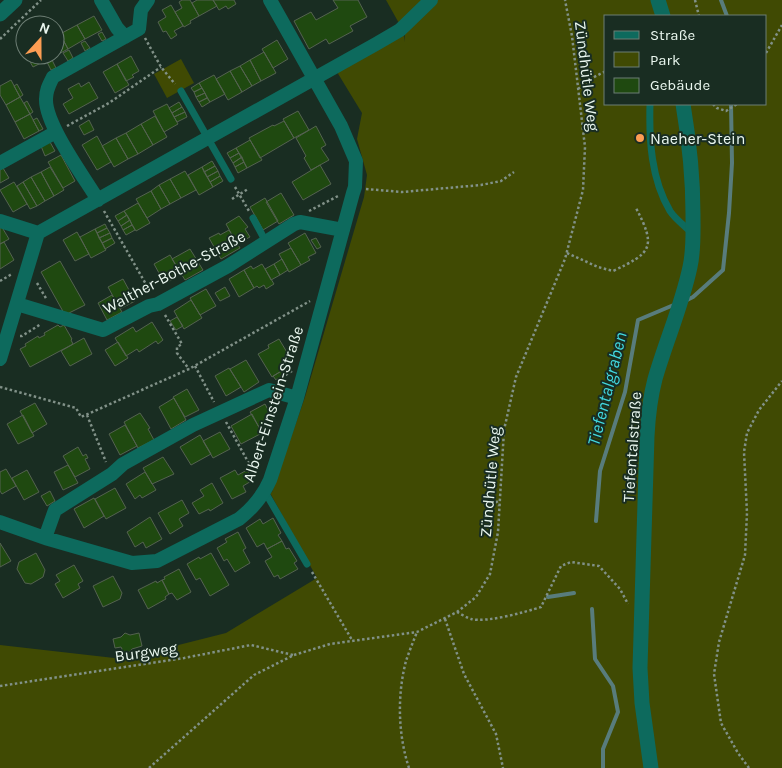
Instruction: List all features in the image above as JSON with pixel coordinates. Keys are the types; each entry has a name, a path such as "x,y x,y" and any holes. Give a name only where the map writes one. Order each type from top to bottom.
{"street":[{"path":"0,14 15,0"},
{"path":"101,0 117,28 125,37"},
{"path":"98,200 50,120 46,101 47,89 54,77 139,29 141,10 148,0"},
{"name":"Albert-Einstein-Straße","path":"0,522 45,538 132,562 158,561 239,519 251,510 265,492 296,398 326,292 354,190 356,161 342,126 270,0"},
{"path":"0,359 38,233 316,79 400,30 431,0"},
{"path":"658,0 663,15"},
{"name":"Tiefentalstraße","path":"651,768 642,703 640,668 647,436 649,407 655,381 691,264 693,188 689,141 683,105"},
{"path":"0,163 56,132"},
{"path":"0,222 38,233"},
{"name":"Walther-Bothe-Straße","path":"17,304 103,330 148,306 158,304 228,266 294,224 300,222 343,230"},
{"path":"45,538 55,510 112,474 123,464 193,425 268,390 296,398"}],"lane":[{"path":"181,90 230,180"},
{"path":"650,105 655,178 670,212 693,235"},
{"path":"251,215 266,242"},
{"path":"265,492 307,564"}],"path":[{"path":"0,39 41,0"},
{"name":"Zündhütle Weg","path":"149,768 254,675 294,655 330,644 417,632 457,612 476,596 490,574 498,532 504,430 516,377 544,313 567,253 583,190 585,147 572,36 565,0"},
{"path":"695,0 699,15"},
{"path":"767,51 782,25"},
{"path":"143,36 161,67 181,90"},
{"path":"56,132 109,102 161,67"},
{"path":"578,89 592,78 604,72"},
{"path":"714,105 726,111 735,105"},
{"path":"312,209 338,195 354,190 402,192 472,186 501,181 514,172"},
{"path":"230,180 251,215"},
{"path":"232,199 248,189"},
{"path":"98,200 158,304"},
{"path":"567,253 598,267 613,271 645,253 648,246 647,232 636,208"},
{"path":"0,387 76,408 81,417 195,366 326,292"},
{"path":"168,320 182,344 177,347 178,353 189,369"},
{"path":"268,390 274,382 301,365 306,364"},
{"path":"195,366 209,392"},
{"path":"749,768 721,723 714,674 719,642 745,555 747,513 744,452 747,434 759,410 782,381"},
{"path":"87,415 112,474"},
{"path":"228,426 256,475"},
{"path":"487,483 500,507"},
{"path":"457,612 472,619 515,614 541,607 561,566 571,562 599,566 620,590 629,605"},
{"path":"307,564 352,640"},
{"path":"445,619 464,674 496,734 503,768"},
{"path":"409,768 401,737 400,702 406,662 417,632"},
{"name":"Burgweg","path":"0,686 184,658 251,645 294,655"}],"green space":[{"path":"386,0 782,0 782,768 0,768 0,645 123,659 226,633 317,578 270,493 272,492 305,397 364,197 367,175 357,139 362,113 337,72 404,35 404,42 405,34"},
{"path":"181,59 194,83 167,98 154,74"}],"building":[{"path":"190,0 199,16 184,27 175,12 182,8 179,2"},
{"path":"197,0 213,0 217,6 199,16 192,3"},
{"path":"213,0 234,0 236,4 228,9 226,6 219,10"},
{"path":"333,0 358,0 367,17 350,26 353,31 329,44 326,39 309,49 294,21 311,12 316,20 338,8"},
{"path":"171,5 183,26 174,31 177,35 171,39 166,31 163,32 158,22 166,17 162,10"},
{"path":"94,16 102,30 85,39 77,25"},
{"path":"77,25 85,39 68,49 65,43 65,31"},
{"path":"102,32 106,39 102,41 98,34"},
{"path":"277,40 288,59 273,68 262,49"},
{"path":"85,41 90,48 85,51 81,43"},
{"path":"69,50 73,58 68,61 65,52"},
{"path":"264,52 276,73 261,81 250,60"},
{"path":"131,56 139,71 132,75 134,77 126,81 117,64"},
{"path":"250,60 261,81 252,86 240,66"},
{"path":"117,64 129,85 115,93 103,72"},
{"path":"48,65 54,65 56,68 51,70"},
{"path":"240,66 252,86 242,92 230,71"},
{"path":"230,71 242,92 228,100 216,79"},
{"path":"214,75 225,94 210,102 199,83"},
{"path":"11,80 20,97 6,105 0,95 0,86"},
{"path":"89,82 98,98 69,114 63,104 73,98 68,89 79,83 81,87"},
{"path":"199,83 202,88 194,92 191,88"},
{"path":"17,84 23,95 20,97 14,86"},
{"path":"202,88 205,93 196,97 194,92"},
{"path":"205,93 207,98 199,102 196,97"},
{"path":"20,97 30,114 15,122 6,105"},
{"path":"207,98 210,102 202,107 199,102"},
{"path":"27,101 33,112 30,114 24,103"},
{"path":"179,102 182,107 172,113 169,108"},
{"path":"167,104 178,124 164,132 153,111"},
{"path":"182,107 185,112 174,117 172,113"},
{"path":"298,111 309,130 294,138 283,119"},
{"path":"185,112 187,117 177,122 174,117"},
{"path":"30,114 39,131 24,139 15,122"},
{"path":"155,116 167,137 153,145 141,124"},
{"path":"37,118 43,129 39,131 33,120"},
{"path":"89,120 94,130 84,135 79,126"},
{"path":"284,121 294,138 260,158 249,138"},
{"path":"141,124 153,145 138,154 126,133"},
{"path":"316,126 326,145 321,148 329,160 311,170 296,138"},
{"path":"126,133 138,154 128,159 116,138"},
{"path":"97,136 111,162 97,170 82,145"},
{"path":"116,138 128,159 114,167 102,146"},
{"path":"250,140 262,160 247,168 236,148"},
{"path":"50,142 55,151 45,156 41,146"},
{"path":"236,148 239,153 230,158 227,153"},
{"path":"239,153 242,157 233,163 230,158"},
{"path":"61,155 75,181 63,188 48,162"},
{"path":"242,157 244,162 235,167 233,163"},
{"path":"212,161 215,166 204,172 202,167"},
{"path":"244,162 247,168 238,173 235,167"},
{"path":"320,165 331,184 303,200 292,182"},
{"path":"215,166 218,171 207,177 204,172"},
{"path":"50,167 64,190 54,196 41,172"},
{"path":"202,167 213,187 199,195 188,175"},
{"path":"3,168 9,178 0,183 0,170"},
{"path":"185,171 196,190 181,198 170,179"},
{"path":"218,171 220,176 210,182 207,177"},
{"path":"41,172 54,196 45,201 31,177"},
{"path":"220,176 223,181 213,187 210,182"},
{"path":"31,177 45,201 37,206 23,182"},
{"path":"170,179 181,198 170,204 159,185"},
{"path":"14,182 27,204 13,212 0,190"},
{"path":"23,182 37,206 30,209 17,186"},
{"path":"159,185 170,204 161,209 151,191"},
{"path":"151,191 161,209 147,218 136,199"},
{"path":"281,193 294,215 279,224 266,202"},
{"path":"265,198 278,221 263,230 250,207"},
{"path":"138,203 150,223 136,231 124,211"},
{"path":"124,211 127,215 118,221 115,216"},
{"path":"127,215 130,220 121,226 118,221"},
{"path":"239,216 248,227 245,229 250,237 237,244 226,224"},
{"path":"130,220 132,225 123,230 121,226"},
{"path":"0,224 9,239 0,244"},
{"path":"105,224 107,228 97,233 95,229"},
{"path":"132,225 135,230 126,235 123,230"},
{"path":"107,228 110,233 99,238 97,233"},
{"path":"95,229 106,250 91,258 80,237"},
{"path":"229,230 240,248 221,259 209,238"},
{"path":"77,232 89,254 75,261 63,240"},
{"path":"110,233 112,238 102,243 99,238"},
{"path":"305,233 316,253 308,257 310,260 301,265 288,243"},
{"path":"112,238 115,243 105,249 102,243"},
{"path":"316,238 321,247 317,249 311,240"},
{"path":"4,242 14,260 0,269 0,244"},
{"path":"291,248 301,265 289,272 279,254"},
{"path":"190,249 203,270 185,280 172,259"},
{"path":"170,255 181,274 165,284 154,264"},
{"path":"282,259 288,270 280,275 274,264"},
{"path":"60,261 85,305 65,315 41,272"},
{"path":"262,264 274,284 266,289 264,285 254,288 244,270 251,266 253,269"},
{"path":"274,264 280,275 271,280 265,269"},
{"path":"244,270 254,288 239,297 229,279"},
{"path":"123,279 135,301 120,309 108,287"},
{"path":"225,287 230,296 220,301 215,293"},
{"path":"206,289 216,306 200,315 190,298"},
{"path":"112,295 122,312 107,320 98,303"},
{"path":"191,300 202,318 184,329 174,311"},
{"path":"177,317 183,326 176,330 170,321"},
{"path":"152,322 163,340 158,344 156,341 139,352 137,349 126,356 115,338 133,327 136,332"},
{"path":"58,325 60,327 64,325 73,344 30,367 20,349 26,346 25,344 38,336 39,338 45,335 44,333"},
{"path":"84,338 92,354 70,366 61,351"},
{"path":"279,339 291,359 280,366 283,370 272,377 258,354 269,348 268,345"},
{"path":"118,342 128,358 115,366 105,350"},
{"path":"246,360 259,382 244,392 230,369"},
{"path":"229,368 241,387 226,396 215,376"},
{"path":"283,370 286,374 276,380 273,376"},
{"path":"187,389 199,410 185,417 173,397"},
{"path":"174,398 186,420 171,429 159,407"},
{"path":"35,403 47,424 32,433 20,411"},
{"path":"265,404 274,421 260,429 250,412"},
{"path":"140,413 150,428 148,429 154,440 138,448 124,422"},
{"path":"252,414 262,433 241,444 231,426"},
{"path":"23,415 34,436 18,444 7,424"},
{"path":"125,425 137,446 120,455 109,434"},
{"path":"220,432 230,449 213,458 203,441"},
{"path":"200,435 211,454 191,465 180,447"},
{"path":"78,447 83,456 86,454 88,458 85,459 90,469 75,477 63,456"},
{"path":"163,457 174,474 152,484 143,468"},
{"path":"68,465 78,483 63,490 54,472"},
{"path":"6,469 16,486 2,494 0,491 0,472"},
{"path":"27,470 39,492 24,500 12,478"},
{"path":"235,470 238,475 247,470 253,480 243,486 246,492 232,499 220,478"},
{"path":"145,472 156,490 142,498 140,495 135,499 126,484"},
{"path":"212,483 223,503 210,511 209,509 199,514 192,503 204,496 200,490"},
{"path":"115,488 126,508 106,519 95,499"},
{"path":"50,491 55,501 47,506 41,496"},
{"path":"94,498 104,516 84,528 74,509"},
{"path":"182,500 189,513 179,519 183,526 170,534 158,513"},
{"path":"150,517 162,539 146,548 143,542 135,547 127,532"},
{"path":"273,518 281,533 278,535 282,541 267,549 264,543 257,547 246,528 260,519 263,524"},
{"path":"238,532 246,548 243,550 250,563 235,572 227,559 224,561 217,548 227,542 225,539"},
{"path":"282,541 286,549 289,548 297,561 294,563 298,569 280,579 278,575 274,577 265,561 272,557 267,549"},
{"path":"0,543 11,561 0,567"},
{"path":"36,553 45,570 43,577 31,584 25,583 17,569 19,562"},
{"path":"211,553 229,585 210,596 200,578 196,580 187,564"},
{"path":"74,565 83,581 78,584 80,588 63,598 55,584 60,581 56,575"},
{"path":"179,569 191,592 177,600 172,593 169,594 162,580"},
{"path":"113,576 122,593 120,599 103,607 93,586"},
{"path":"162,580 169,594 165,597 166,599 148,609 138,590"},
{"path":"125,633 130,635 139,633 142,646 132,649 126,655 121,653 121,647 115,648 113,639 121,637"}],"waterway":[{"name":"Tiefentalgraben","path":"721,0 727,15"},
{"name":"Tiefentalgraben","path":"685,301 693,297 723,270 732,163 731,105"},
{"name":"Tiefentalgraben","path":"596,521 600,471 625,392 638,320 676,304"},
{"name":"Tiefentalgraben","path":"548,597 574,593"},
{"name":"Tiefentalgraben","path":"592,609 595,659 613,686 618,712 603,749 603,768"}],"place":[{"name":"Naeher-Stein","path":"640,138"}]}
